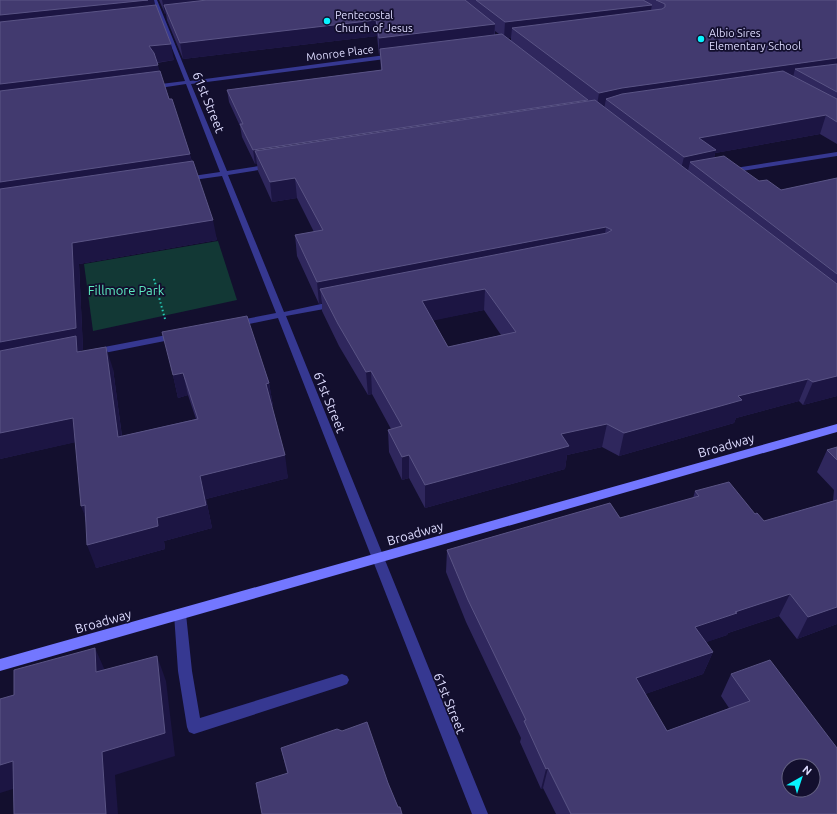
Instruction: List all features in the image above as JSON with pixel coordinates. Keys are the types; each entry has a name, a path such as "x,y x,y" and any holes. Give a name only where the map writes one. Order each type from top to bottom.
{"street":[{"name":"61st Street","path":"155,0 480,814"},
{"name":"Monroe Place","path":"149,87 398,55"},
{"path":"721,172 837,154"},
{"path":"180,180 275,165"},
{"path":"224,326 344,302"},
{"path":"85,354 186,334"},
{"name":"Broadway","path":"0,665 837,428"},
{"path":"180,614 185,671 194,727 342,680"}],"path":[{"path":"154,279 166,320"}],"green space":[{"name":"Fillmore Park","path":"218,241 237,300 93,331 84,264"}],"building":[{"path":"0,0 148,0 0,15"},
{"path":"207,0 465,0 495,24 379,38 376,20 180,43 164,5"},
{"path":"476,0 643,0 652,5 505,22"},
{"path":"656,0 837,0 837,58 622,88 599,93 512,28 662,9 665,7 665,4"},
{"path":"156,5 171,44 149,46 154,53 158,65 0,84 0,22"},
{"path":"502,34 588,100 253,150 240,124 243,124 227,90 382,70 380,49"},
{"path":"837,64 837,92 795,69"},
{"path":"160,71 169,99 172,99 190,154 0,182 0,91"},
{"path":"783,71 837,99 837,122 826,115 699,138 716,150 684,157 606,99 622,94"},
{"path":"595,100 837,284 837,376 813,382 808,379 738,396 742,400 624,433 607,424 561,434 569,446 425,485 409,455 402,457 388,430 402,426 371,371 366,372 338,324 320,289 607,233 612,230 606,227 317,282 295,235 323,230 295,178 270,182 255,151","holes":["485,289 516,332 448,347 422,301"]},
{"path":"724,156 759,181 767,180 781,190 837,178 837,274 690,162"},
{"path":"193,161 213,220 72,243 76,328 0,342 0,189"},
{"path":"247,316 269,383 266,384 285,455 200,476 206,505 157,518 158,526 87,545 85,505 81,506 73,418 0,433 0,351 76,336 77,352 106,347 118,437 198,419 183,373 173,375 162,332"},
{"path":"837,447 837,460 827,450"},
{"path":"729,482 755,514 757,513 764,521 837,500 837,607 808,617 790,594 735,612 737,613 695,627 713,652 636,678 667,731 750,701 731,674 770,660 837,748 837,814 571,814 548,768 546,769 524,721 526,720 468,600 447,550 610,503 620,518 699,496 695,491"},
{"path":"95,648 96,672 157,656 165,733 102,752 106,814 14,814 13,761 0,765 0,699 14,695 14,670"},
{"path":"367,722 388,783 402,814 262,814 256,783 288,773 281,748 337,729 342,731"}],"place":[{"name":"Pentecostal Church of Jesus","path":"327,21"},
{"name":"Albio Sires Elementary School","path":"701,39"}]}
